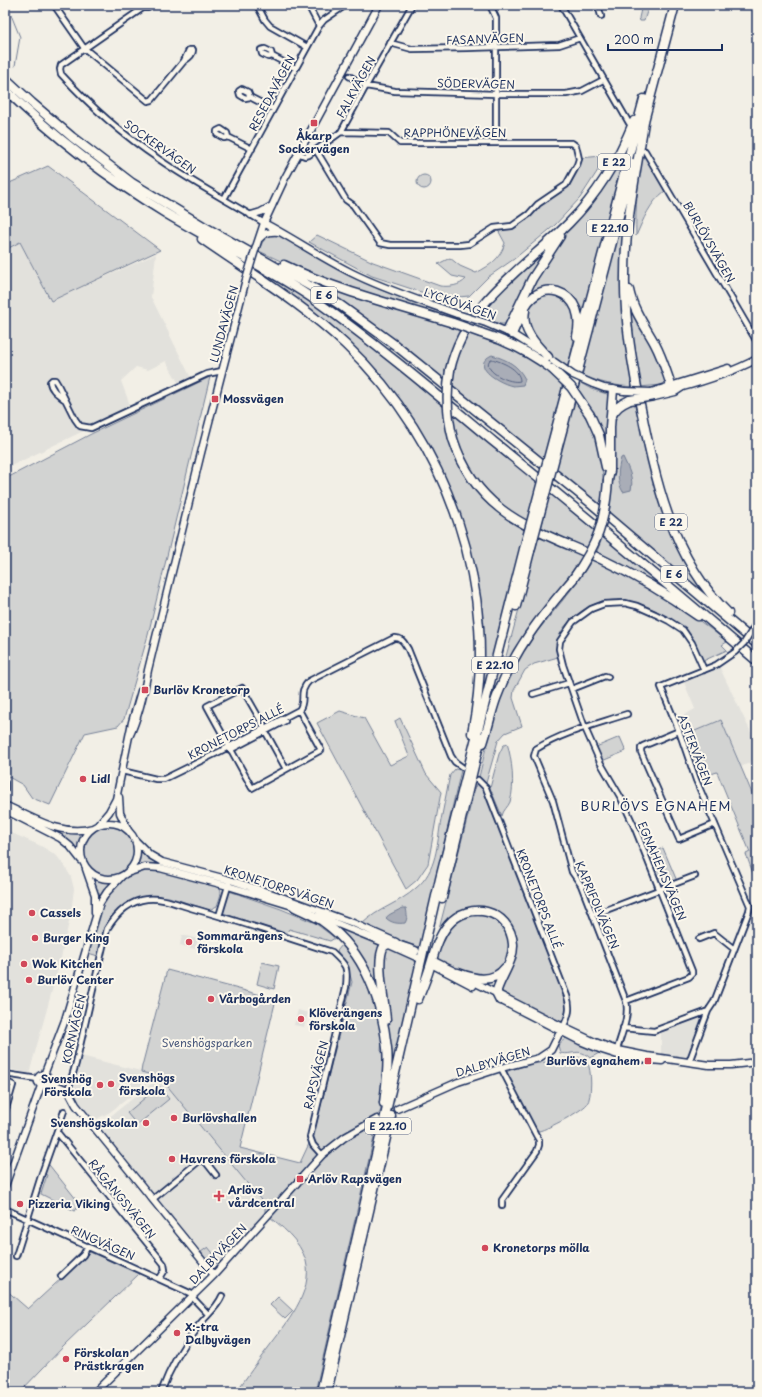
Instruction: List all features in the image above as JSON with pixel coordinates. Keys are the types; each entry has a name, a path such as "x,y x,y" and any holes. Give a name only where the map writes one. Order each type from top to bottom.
{"highway":[{"name":"E 22","path":"669,5 646,93 614,163 591,198 569,223 505,282 476,312 460,338 450,370 448,382 447,401 450,424 453,439 462,461 476,484 503,511 532,529 619,568 664,593 708,624 757,665"},
{"name":"E 22","path":"675,5 646,116 628,229 625,295 634,367 650,451 665,506 684,552 697,574 725,610 757,643"},
{"name":"E 6","path":"6,85 27,110 85,158 130,190 165,213 287,282 353,328 429,388 659,577 757,661"},
{"name":"E 6","path":"6,85 132,183 203,226 317,290 395,345 586,500 757,643"},
{"name":"E 22.10","path":"559,430 560,415 646,93"},
{"name":"E 22.10","path":"321,1392 464,781 646,116"},
{"path":"165,213 293,301 340,340 362,361 386,389 416,430 427,450 444,484 461,530 471,569 477,610 479,644 478,686 475,715 464,781"},
{"path":"510,333 532,279 569,223"},
{"path":"203,226 313,278 495,337 528,353 552,370 571,387 590,415 602,444 608,480"},
{"path":"626,260 628,284 633,304 659,353 669,388"},
{"path":"510,333 530,300 539,293 547,290 554,290 567,296 575,307 578,314 578,331 560,415"},
{"path":"526,307 524,314 526,328 535,342 550,359"},
{"path":"610,420 615,409 630,400 652,394 675,391 681,387"},
{"path":"475,766 496,698 511,662 535,626 588,558 599,534 606,506 610,471 610,420 613,390"},
{"name":"E 22.10","path":"327,1392 418,999 527,550"},
{"path":"295,907 330,926 358,957 368,976 378,1004 387,1049"},
{"path":"418,999 435,950 443,932 453,920 465,913 477,910 484,911 498,917 505,924 511,935 513,943 511,956 499,983 498,997"},
{"path":"377,1149 385,1093 387,1049 387,1022 380,960 382,949 387,944 396,944 417,954"},
{"path":"458,973 473,978 486,979 498,974 508,964"}],"main road":[{"name":"LUNDAVÄGEN","path":"93,924 95,899 81,854 82,844 86,836 105,818 114,803 129,737 136,723 145,690 148,670 222,371 245,283 257,244 264,223 298,153 379,5"},
{"path":"251,215 272,206"},
{"name":"LYCKÖVÄGEN","path":"264,223 286,234 336,264 388,289 486,323 510,333 574,375 593,384 613,390 652,394 757,358"},
{"path":"257,244 264,234 270,231 286,234"},
{"name":"LYCKÖVÄGEN","path":"669,388 681,387 719,375 745,366 757,358"},
{"name":"LUNDAVÄGEN","path":"44,1075 67,1014 93,924 105,895 134,865 137,855 134,839 124,823 119,808 122,772"},
{"path":"5,805 61,829 78,831 96,826"},
{"path":"5,810 60,838 70,846 91,873 101,878 112,879 125,875"},
{"name":"LUNDAVÄGEN","path":"96,826 107,823 117,824 123,826 130,833"},
{"name":"KRONETORPSVÄGEN","path":"134,839 147,852 159,860 295,907 387,944"},
{"name":"KRONETORPSVÄGEN","path":"125,875 145,867 156,867 228,883 325,912 381,935 417,954"},
{"path":"498,997 458,973 434,963 498,997 562,1029 589,1045 643,1060 731,1065 757,1062"},
{"name":"DALBYVÄGEN","path":"397,1109 446,1087 501,1068 530,1061 543,1056 552,1048 562,1029"},
{"path":"41,1086 38,1082 40,1076 44,1075 48,1078 48,1082"},
{"path":"48,1082 68,1090 76,1105 214,1275"},
{"path":"5,1186 41,1086 48,1082"},
{"name":"DALBYVÄGEN","path":"95,1392 214,1275 322,1156 345,1137 377,1119"}],"street":[{"path":"54,5 84,48 148,101 154,98 184,61"},
{"path":"84,48 144,6 148,8 152,5"},
{"path":"257,5 270,26 307,47"},
{"path":"308,5 319,26"},
{"name":"RESEDAVÄGEN","path":"224,199 319,26 324,20 346,5"},
{"name":"FALKVÄGEN","path":"298,153 307,156 341,132 412,5"},
{"path":"490,5 496,18 496,128"},
{"path":"561,5 629,123"},
{"path":"598,5 601,16"},
{"name":"FASANVÄGEN","path":"390,43 412,49 497,47 559,45 580,38"},
{"name":"SOCKERVÄGEN","path":"84,48 61,65 60,69 61,74 75,90 110,122 138,144 189,178 264,223"},
{"path":"272,56 295,68"},
{"name":"SÖDERVÄGEN","path":"349,76 366,86 395,92 496,94 566,94 582,91 603,80"},
{"path":"250,97 274,109"},
{"name":"RAPPHÖNEVÄGEN","path":"316,150 346,200 353,205 380,243 390,245 469,244 494,228 512,226 529,214 538,204 566,185 579,159 576,146 572,143 400,143 389,132 341,132"},
{"path":"228,137 252,150"},
{"name":"BURLÖVSVÄGEN","path":"645,151 757,342"},
{"path":"64,399 80,426 91,428 207,374 222,371"},
{"name":"EGNAHEMSVÄGEN","path":"626,1001 689,977 692,974 691,966 621,798 600,762 585,728 563,665 559,649 560,641 572,622 591,609 604,604 625,603 637,606 669,621 683,630 692,643 704,670"},
{"path":"704,670 716,665 735,652 744,643 756,625"},
{"name":"KRONETORPS ALLÉ","path":"122,772 158,781 166,780 300,712 303,703 302,691 309,681 398,637 402,639 408,649 451,756 455,762 462,767"},
{"name":"ASTERVÄGEN","path":"704,670 661,686 696,780 750,906 734,949"},
{"path":"572,690 605,676 608,677"},
{"path":"532,694 569,683"},
{"path":"286,769 242,688 207,706 252,788 321,750 300,712"},
{"name":"KAPRIFOLVÄGEN","path":"616,1052 628,1007 581,885 572,872 552,801 534,756 536,749 567,734 627,714"},
{"path":"679,731 642,746 640,748 641,752 679,839 715,824"},
{"name":"KRONETORPS ALLÉ","path":"478,780 486,788 567,996 569,1003 569,1014 562,1029"},
{"path":"5,783 5,789"},
{"path":"593,915 695,876"},
{"path":"218,916 228,883"},
{"name":"KORNVÄGEN","path":"68,1090 76,1063 105,935 111,922 116,916 128,906 139,900 156,898 218,916"},
{"name":"RAPSVÄGEN","path":"218,916 332,952 344,963 347,972 346,987 310,1137 313,1145 322,1156"},
{"path":"689,1062 708,1011 714,1002 734,949 714,933 699,939"},
{"path":"623,1028 654,1031 708,1011"},
{"path":"501,1068 539,1140 537,1151 502,1200 502,1205"},
{"path":"5,1074 38,1079"},
{"path":"5,1081 13,1085 5,1112"},
{"path":"16,1256 42,1173 64,1111"},
{"name":"RÅGÅNGSVÄGEN","path":"57,1132 164,1264 165,1270 160,1278"},
{"path":"153,1199 199,1161 205,1161 216,1175"},
{"name":"RINGVÄGEN","path":"5,1209 160,1278 193,1296"},
{"path":"61,1276 83,1255 88,1246"},
{"path":"193,1296 208,1314"},
{"path":"161,1392 168,1375 183,1348 199,1325 219,1302 222,1296"}],"shaded area":[{"path":"20,242 51,301 156,254 151,297 191,378 179,384 166,361 148,370 136,367 121,381 131,408 5,470 5,250"},
{"path":"719,666 757,745 757,759 741,767 721,720 683,736 679,718 695,709 683,680"},
{"path":"5,830 41,846 56,855 71,877 74,889 71,913 61,958 29,1074 5,1068"},
{"name":"Sommarängens förskola","path":"182,935 198,939 195,949 180,945"},
{"name":"Klöverängens förskola","path":"298,1010 308,1013 304,1027 294,1025"},
{"path":"701,1016 703,1020 687,1058 661,1056 661,1033"},
{"name":"Svenshögs förskola","path":"81,1056 157,1076 110,1112 97,1119 93,1119 79,1102 74,1089 75,1078"},
{"path":"160,1077 265,1205 265,1213 220,1262 215,1264 209,1262 98,1126"}],"green space":[{"path":"642,5 649,5 644,21 640,21 639,18"},
{"path":"630,134 583,314 581,316 556,288 524,306 527,294 556,245 581,213"},
{"path":"642,154 645,156 665,191 651,206 636,236 637,195"},
{"path":"602,156 602,164 580,198 555,225 514,259 488,277 469,296 448,298 421,292 372,276 309,242 317,235 373,262 440,286 458,285 466,279 452,276 438,264 450,258 460,266 476,273 486,267 498,257 505,243 498,230 514,227 533,213 538,206 567,186 580,158"},
{"path":"48,166 160,250 51,301 20,242 5,250 5,185"},
{"path":"424,175 429,177 431,182 429,187 424,189 419,187 417,182 419,177"},
{"path":"629,191 623,269 635,387 607,384 581,374"},
{"path":"274,234 281,236 330,265 374,287 465,320 464,323 328,280 298,269 259,251 264,240"},
{"path":"558,235 506,324 500,324 478,315 490,301"},
{"path":"223,251 303,297 374,350 443,405 448,433 454,452 462,468 525,529 478,717 484,642 473,559 458,510 441,470 418,428 400,401 370,365"},
{"path":"300,276 461,329 451,354 445,380 408,349 357,312"},
{"path":"549,293 564,297 574,311 576,330 568,367 550,355 534,339 528,327 528,307 540,295"},
{"path":"628,294 652,344 667,381 662,385 639,387"},
{"path":"467,332 506,347 530,359 563,384 544,460 452,386 457,358"},
{"path":"210,377 148,635 124,719 118,726 85,733 50,805 32,798 23,785 5,775 5,479 91,434"},
{"path":"579,382 591,389 610,395 607,452 591,412 576,390"},
{"path":"574,399 589,424 599,450 603,478 601,507 556,471"},
{"path":"637,401 669,523 718,605 609,515 612,478 612,423 619,409"},
{"path":"452,413 538,481 528,523 499,503 487,492 472,472 460,448 453,425"},
{"path":"550,492 596,530 587,550 541,529"},
{"path":"539,536 584,555 553,597 509,662 506,663 505,660"},
{"path":"603,536 680,600 596,554"},
{"path":"592,560 628,577 662,596 696,618 727,642 722,645 727,650 703,661 693,640 683,627 655,610 631,601 606,601 595,604 583,610 568,623 561,632 558,641 558,657 534,664 525,670 514,690 513,698 522,726 505,733 498,741 486,783 481,781 479,777 490,730 500,698 513,668 521,654 576,584"},
{"path":"340,711 364,718 390,765 409,756 395,721 400,718 426,774 441,792 428,864 417,880 406,889 317,723"},
{"path":"721,720 757,805 756,882 746,854 750,852 717,772 699,778 683,736"},
{"path":"620,737 626,751 602,761 596,747"},
{"path":"507,743 513,781 512,796 502,816 490,788 499,754 503,746"},
{"path":"455,769 461,770 421,949 362,924 368,918 410,893 428,874 437,848 450,775"},
{"path":"478,783 485,790 567,1000 567,1012 562,1023 500,993 514,955 501,917 465,910 435,945 476,784"},
{"path":"104,826 114,826 127,833 134,846 134,856 127,869 114,876 104,876 95,872 88,865 84,856 84,846 88,837 95,830"},
{"path":"54,829 84,831 79,841 78,852 65,839 53,831"},
{"path":"663,848 677,881 665,886 660,885 649,857 651,853"},
{"path":"141,849 145,854 222,881 191,873 136,868 140,860"},
{"path":"152,869 218,885 221,892 217,906 209,910 169,897 156,896 126,905 103,934 98,956 88,953 103,901 118,883 136,872"},
{"path":"89,875 102,881 116,881 97,911"},
{"path":"229,891 281,909 315,923 335,938 330,941 289,929 286,934 223,913"},
{"path":"477,912 497,919 510,938 509,957 501,969 487,977 461,971 436,958 440,944 455,921"},
{"path":"328,921 382,944 383,1014 371,976 361,955 350,941"},
{"name":"Svenshögsparken","path":"342,945 345,945 366,978 374,1001 382,1037 381,1051 385,1054 382,1097 379,1103 381,1110 377,1115 374,1137 315,1392 236,1392 290,1319 296,1308 306,1284 306,1261 295,1240 265,1213 265,1205 160,1077 141,1072 142,1066 167,970 276,999 240,1148 300,1163 314,1133 352,982 347,964 337,951"},
{"path":"387,947 417,961 389,1083 388,1022 381,961"},
{"path":"262,962 279,966 274,989 257,984"},
{"path":"566,1038 601,1052 590,1058 579,1052 568,1054 560,1053 558,1045"},
{"path":"576,1057 582,1058 589,1066 591,1089 587,1104 579,1111 550,1127 539,1131 532,1123 507,1072 533,1064"},
{"path":"159,1086 169,1099 137,1125 127,1113"},
{"path":"46,1161 80,1204 75,1211 41,1194 47,1175 42,1173"},
{"path":"208,1247 220,1262 214,1264 209,1262 201,1252"},
{"path":"90,1252 139,1274 64,1346 20,1392 5,1392 5,1289 28,1309"},
{"path":"278,1297 293,1311 285,1319 270,1305"}],"water":[{"path":"492,355 515,366 525,379 523,385 508,385 489,374 483,364 486,359"},
{"path":"623,457 630,473 632,486 631,490 623,492 619,483 618,475 621,458"},
{"path":"402,908 406,908 407,917 405,923 395,923 386,918 389,915"}],"waterway":[{"path":"7,5 20,37 15,66"},
{"path":"5,125 7,112"}],"place":[{"name":"Åkarp Sockervägen","path":"314,123"},
{"name":"Mossvägen","path":"215,399"},
{"name":"Burlöv Kronetorp","path":"145,690"},
{"name":"Lidl","path":"83,779"},
{"name":"Cassels","path":"32,913"},
{"name":"Burger King","path":"35,938"},
{"name":"Sommarängens förskola","path":"189,942"},
{"name":"Wok Kitchen","path":"24,964"},
{"name":"Burlöv Center","path":"29,980"},
{"name":"Vårbogården","path":"211,999"},
{"name":"Klöverängens förskola","path":"301,1019"},
{"name":"Burlövs egnahem","path":"648,1061"},
{"name":"Svenshögs förskola","path":"111,1084"},
{"name":"Svenshög Förskola","path":"100,1085"},
{"name":"Burlövshallen","path":"174,1118"},
{"name":"Svenshögskolan","path":"146,1123"},
{"name":"Havrens förskola","path":"172,1159"},
{"name":"Arlöv Rapsvägen","path":"300,1179"},
{"name":"Arlövs vårdcentral","path":"219,1196"},
{"name":"Pizzeria Viking","path":"20,1204"},
{"name":"Kronetorps mölla","path":"485,1248"},
{"name":"X:-tra Dalbyvägen","path":"177,1333"},
{"name":"Förskolan Prästkragen","path":"66,1359"}],"district":[{"name":"BURLÖVS EGNAHEM","path":"656,806"}]}
